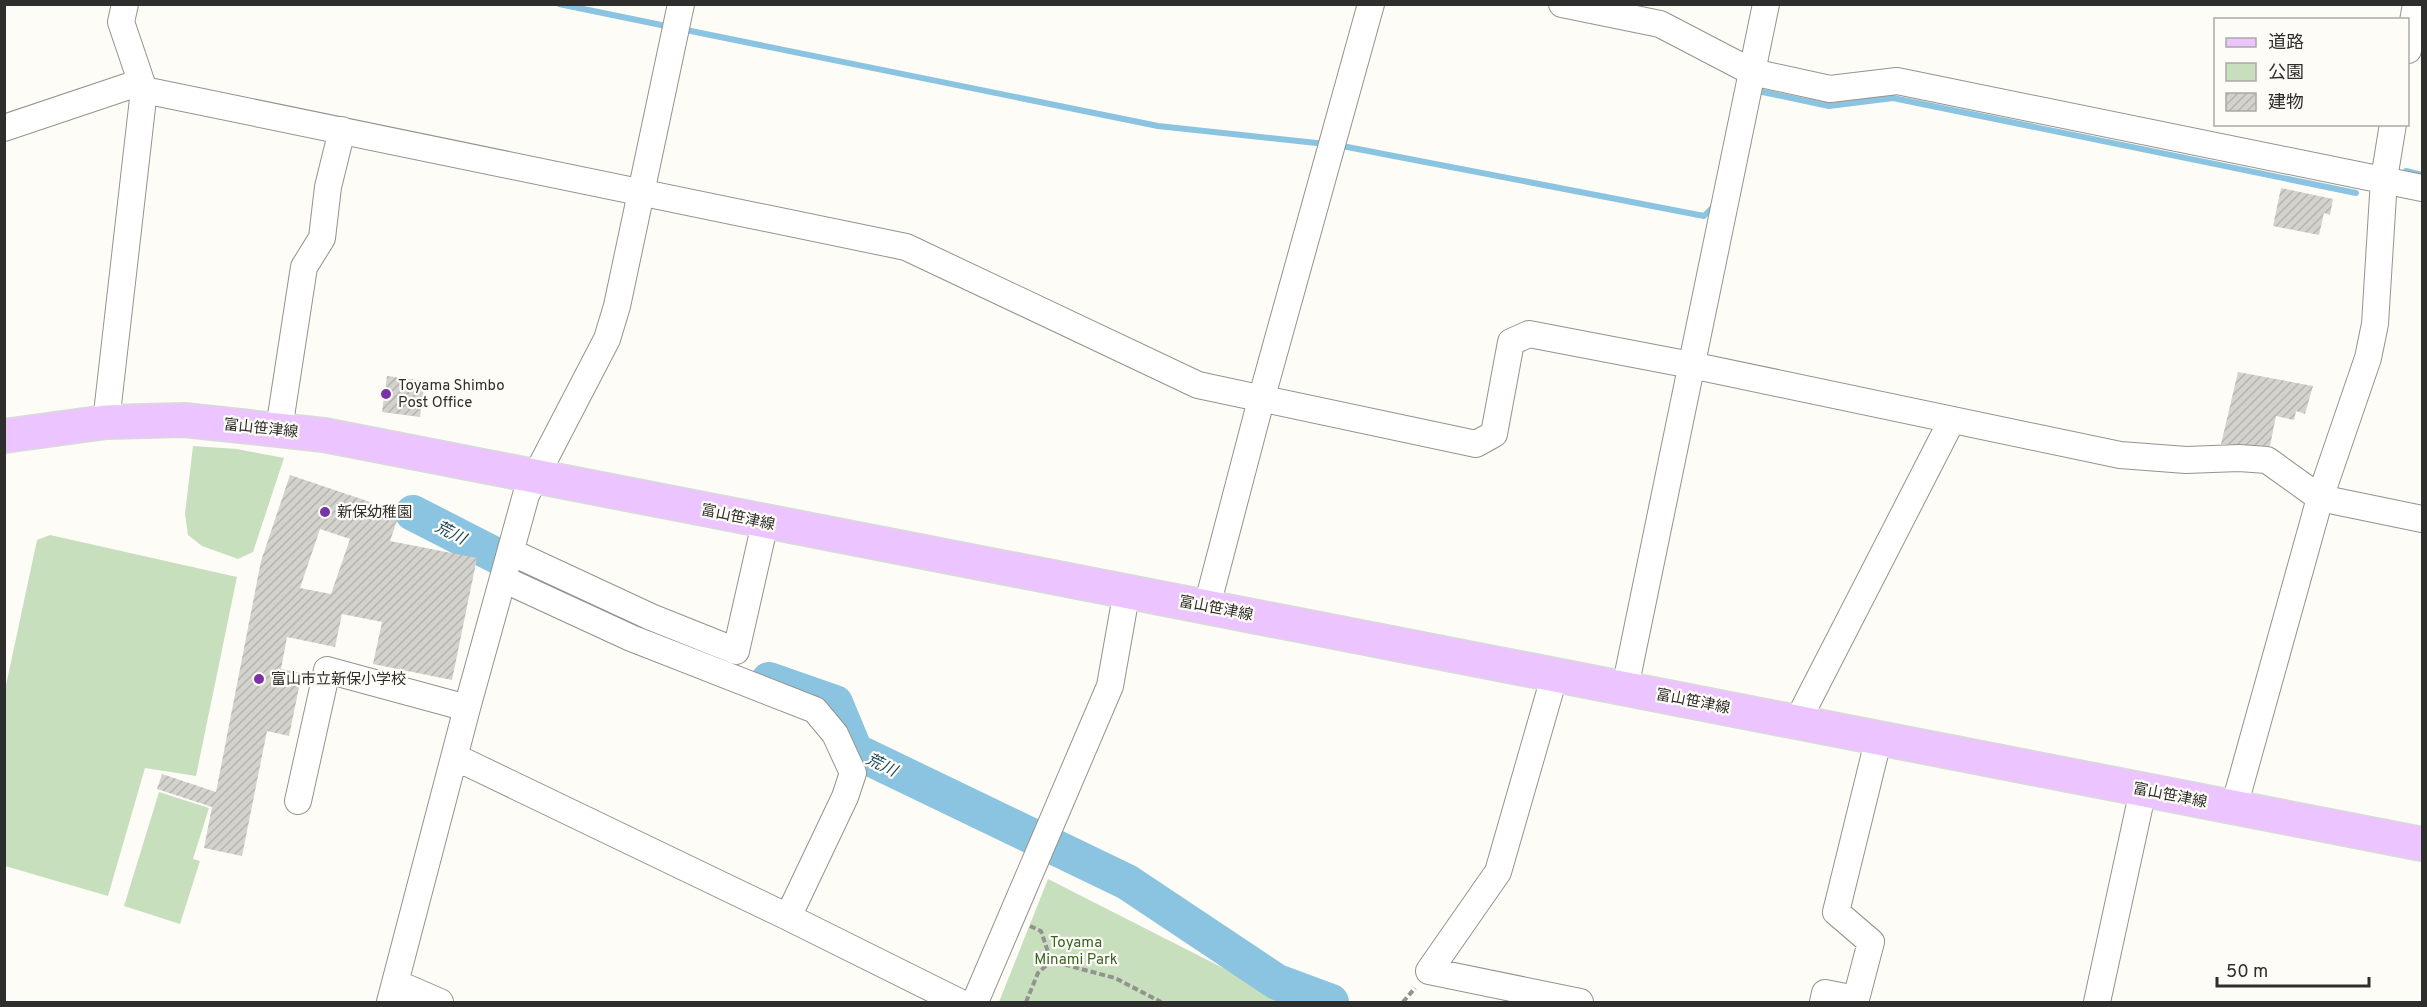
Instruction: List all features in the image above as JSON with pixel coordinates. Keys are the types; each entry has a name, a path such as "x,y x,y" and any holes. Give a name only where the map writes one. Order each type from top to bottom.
{"main road":[{"name":"富山笹津線","path":"4,436 106,422 184,420 279,429 535,475 765,523 1127,590 2422,844"}],"street":[{"path":"106,422 142,86 121,22 125,4"},
{"path":"440,1002 393,993 467,708 526,495 607,339 617,306 681,4"},
{"path":"1207,606 1261,400 1371,4"},
{"path":"1562,4 1660,24 1750,84 1830,89 1897,81 2422,188"},
{"path":"1625,688 1766,4"},
{"path":"2409,44 2416,4"},
{"path":"4,128 142,86 342,130 906,247 1198,385 1476,444 1494,434 1511,342 1529,334 1691,365 2120,454 2186,460 2239,458 2267,460 2320,498 2422,519"},
{"path":"2234,807 2320,498 2368,358 2373,336 2384,179 2393,126"},
{"path":"279,429 304,267 322,238 328,187 342,130"},
{"path":"1797,722 1952,420"},
{"path":"511,552 651,617 736,651 765,523"},
{"path":"503,579 631,638 815,710 835,734 853,772 845,797 788,917"},
{"path":"975,1002 1110,686 1127,590"},
{"path":"298,801 327,670 467,708"},
{"path":"1555,674 1498,872 1429,971 1580,1002"},
{"path":"1823,1002 1825,993 1857,999 1871,942 1836,912 1879,737"},
{"path":"455,757 959,1002"},
{"path":"2097,1002 2143,790"}],"path":[{"path":"1011,918 1041,931 1051,962"},
{"path":"1026,1002 1038,973 1051,962"},
{"path":"1051,962 1115,978 1161,1002"}],"green space":[{"path":"193,446 237,449 284,458 253,552 238,559 202,546 188,535 185,514"},
{"path":"50,535 237,577 196,776 145,768 108,896 5,866 5,690 37,540"},
{"path":"159,792 209,808 193,859 200,861 180,924 124,906"},
{"name":"Toyama Minami Park","path":"1048,879 1237,975 1309,1002 999,1002"}],"building":[{"path":"2281,188 2333,199 2330,215 2324,213 2319,235 2273,226"},
{"path":"2238,372 2313,386 2305,414 2296,411 2294,420 2276,416 2270,446 2221,444"},
{"path":"387,376 425,381 420,417 382,412"},
{"path":"290,475 400,512 390,541 477,558 452,680 373,664 382,622 342,614 335,647 287,637 281,669 302,673 289,736 267,731 242,856 204,848 212,807 157,789 162,774 216,792 261,561","holes":["320,529 350,539 331,594 300,588"]}],"waterway":[{"path":"559,4 671,27"},
{"path":"681,29 1158,126 1326,144"},
{"path":"1753,90 1829,106 1893,98 2356,193"},
{"path":"1337,145 1704,216 1714,206"},
{"path":"2406,171 2422,175"},
{"name":"荒川","path":"413,513 669,644"},
{"name":"荒川","path":"769,680 835,703 855,751 1127,882 1277,982 1331,1002"}],"place":[{"name":"Toyama Shimbo Post Office","path":"386,394"},
{"name":"新保幼稚園","path":"325,512"},
{"name":"富山市立新保小学校","path":"259,679"}]}
